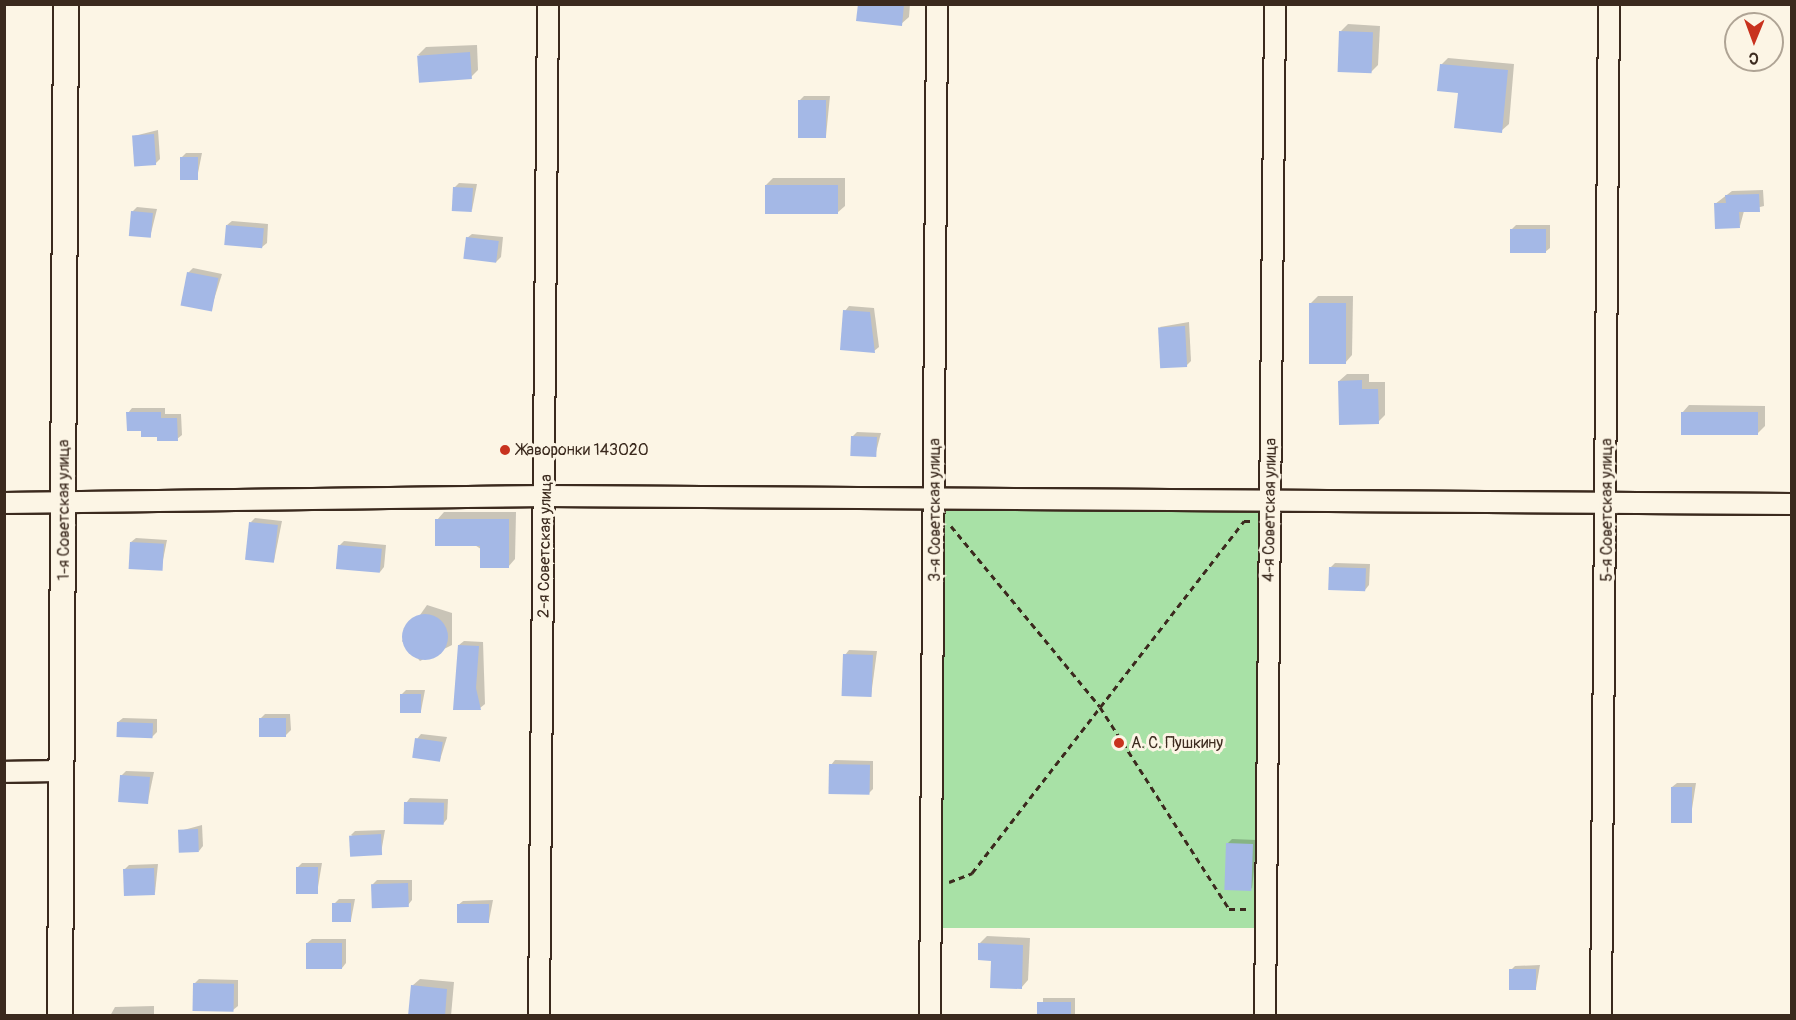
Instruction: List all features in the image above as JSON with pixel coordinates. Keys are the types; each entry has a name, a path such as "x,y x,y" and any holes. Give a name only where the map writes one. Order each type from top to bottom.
{"main road":[{"name":"1-я Советская улица","path":"60,1016 66,4"}],"street":[{"name":"2-я Советская улица","path":"539,1016 546,496 548,4"},
{"name":"3-я Советская улица","path":"930,1016 937,4"},
{"name":"4-я Советская улица","path":"1265,1016 1275,4"},
{"name":"5-я Советская улица","path":"1601,1016 1608,503 1609,4"},
{"path":"4,503 546,496 935,501 1270,511 1608,503 1791,504"},
{"path":"4,772 62,771"}],"path":[{"path":"931,889 972,873 1244,521 1270,511"},
{"path":"935,525 956,526 1100,707 1229,909 1266,909"}],"green space":[{"path":"942,511 1261,511 1261,928 942,928"}],"building":[{"path":"858,4 904,4 902,26 856,21"},
{"path":"1339,31 1373,32 1372,73 1338,72"},
{"path":"470,52 472,79 419,83 417,56"},
{"path":"1440,64 1508,70 1502,133 1454,128 1458,93 1437,91"},
{"path":"798,100 826,100 826,138 798,138"},
{"path":"154,134 156,165 134,166 132,136"},
{"path":"180,157 198,157 198,180 180,180"},
{"path":"765,185 838,185 838,214 765,214"},
{"path":"453,187 473,188 472,212 452,211"},
{"path":"1759,194 1760,212 1739,212 1740,228 1715,229 1714,203 1726,203 1725,195"},
{"path":"131,211 153,213 151,238 129,236"},
{"path":"226,225 264,228 262,248 224,245"},
{"path":"1510,229 1546,229 1546,253 1510,253"},
{"path":"466,237 499,241 496,263 463,259"},
{"path":"187,272 218,278 212,311 181,305"},
{"path":"1309,303 1346,303 1346,364 1309,364"},
{"path":"843,310 870,312 875,353 840,350"},
{"path":"1185,326 1187,367 1160,368 1158,327"},
{"path":"1362,380 1362,389 1378,389 1379,424 1339,425 1338,381"},
{"path":"126,412 161,412 161,418 177,418 178,441 157,441 157,437 141,437 141,431 127,431"},
{"path":"1681,412 1758,412 1758,435 1681,435"},
{"path":"851,436 877,437 876,457 850,456"},
{"path":"435,519 509,519 509,568 480,568 480,546 435,546"},
{"path":"249,522 278,525 274,563 245,560"},
{"path":"130,542 164,544 163,571 129,569"},
{"path":"338,545 382,549 380,573 336,569"},
{"path":"1329,567 1366,568 1365,591 1328,590"},
{"path":"425,614 434,615 442,620 447,628 447,646 442,654 434,659 425,660 416,659 408,654 403,646 402,637 403,628 408,620 416,615"},
{"path":"458,645 479,646 476,688 481,710 453,710"},
{"path":"843,654 873,655 872,697 842,696"},
{"path":"400,694 421,694 421,713 400,713"},
{"path":"259,718 286,718 286,737 259,737"},
{"path":"117,722 153,723 152,738 116,737"},
{"path":"415,738 443,742 440,762 412,758"},
{"path":"829,764 870,765 869,795 828,794"},
{"path":"120,775 150,777 148,804 118,802"},
{"path":"1671,787 1692,787 1692,823 1671,823"},
{"path":"404,802 444,803 444,825 404,824"},
{"path":"198,829 199,852 179,853 178,830"},
{"path":"381,834 382,855 350,857 349,836"},
{"path":"1226,843 1253,844 1251,891 1224,890"},
{"path":"296,867 318,867 318,894 296,894"},
{"path":"154,868 155,895 124,896 123,869"},
{"path":"408,883 409,907 372,908 371,884"},
{"path":"332,903 351,903 351,922 332,922"},
{"path":"457,904 489,904 489,923 457,923"},
{"path":"306,943 342,943 342,969 306,969"},
{"path":"978,943 1023,945 1022,989 990,988 991,961 978,960"},
{"path":"1509,969 1536,969 1536,990 1509,990"},
{"path":"193,983 234,984 234,1012 193,1011"},
{"path":"411,985 447,989 445,1016 408,1016"},
{"path":"1037,1002 1071,1002 1071,1016 1037,1016"}],"place":[{"name":"Жаворонки 143020","path":"505,450"},
{"name":"А. С. Пушкину","path":"1119,743"}]}
